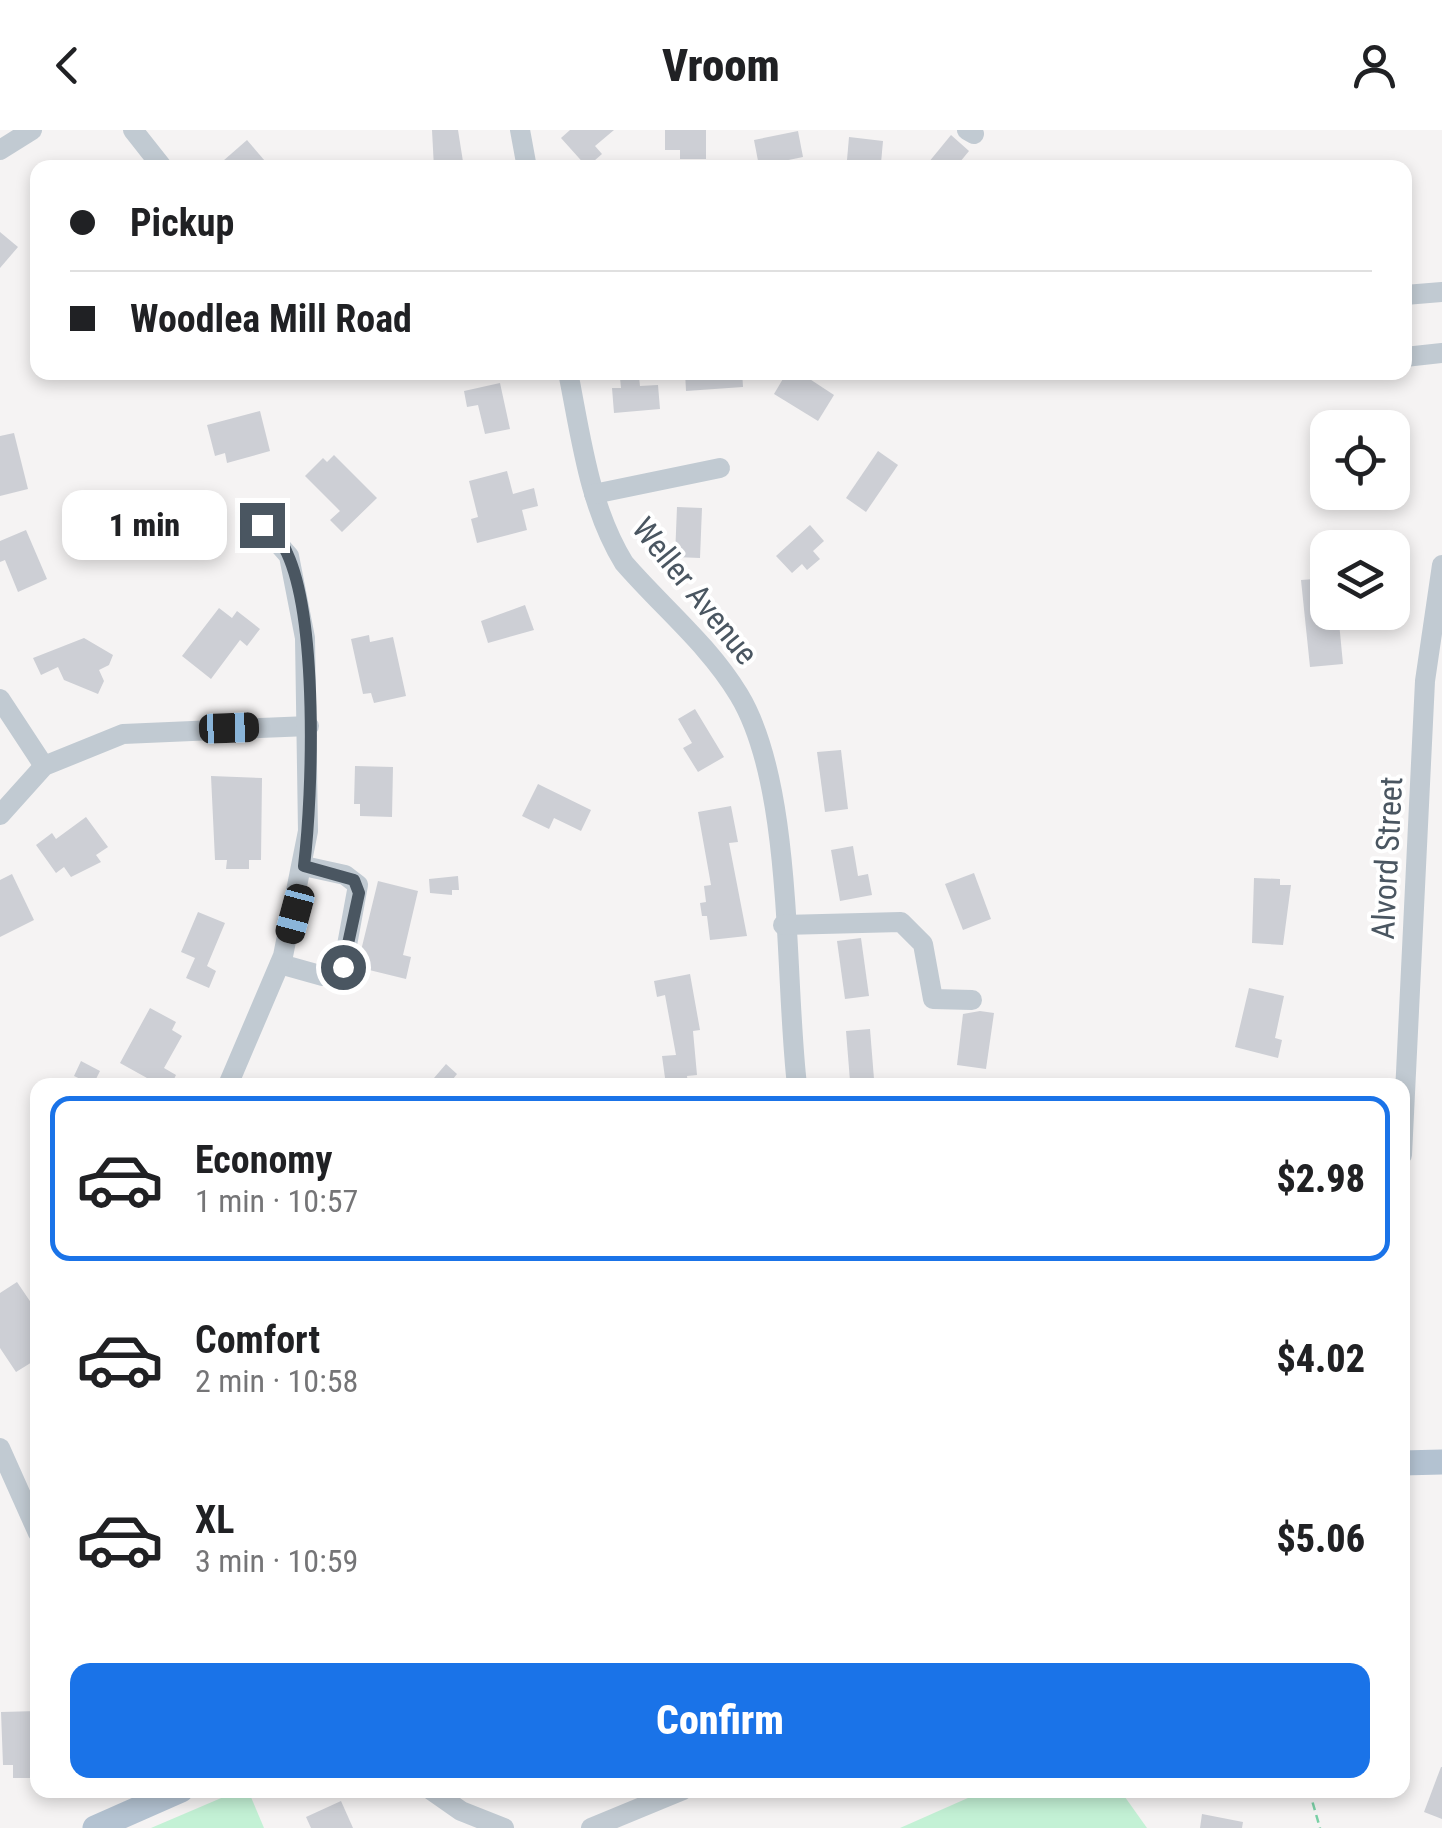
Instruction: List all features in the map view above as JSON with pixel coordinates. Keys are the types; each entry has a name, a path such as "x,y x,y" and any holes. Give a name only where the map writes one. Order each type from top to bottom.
{"main road":[{"path":"1410,1463 1442,1462"},
{"path":"95,1828 150,1798"}],"street":[{"path":"0,150 32,130"},
{"path":"133,130 157,160"},
{"path":"520,130 526,160"},
{"path":"1412,294 1442,292"},
{"path":"1412,356 1442,353"},
{"name":"Weller Avenue","path":"570,380 602,521 624,563 710,653 742,699 756,729 771,783 796,1078"},
{"path":"594,494 720,468"},
{"path":"231,1078 280,964 304,866 309,726 304,638 289,556 262,525"},
{"name":"Alvord Street","path":"1406,1078 1424,681 1442,566"},
{"path":"0,699 44,766"},
{"path":"0,814 44,766 123,734 309,726"},
{"path":"280,964 322,976 343,967 358,885 345,875 304,866"},
{"path":"784,924 902,922 923,944 933,999 972,1000"},
{"path":"0,1448 30,1514"},
{"path":"442,1798 462,1812 504,1828"},
{"path":"592,1828 664,1798"}],"path":[{"path":"1311,1798 1320,1828"}],"green space":[{"path":"221,1798 251,1798 264,1828 151,1828"},
{"path":"968,1798 1126,1798 1147,1828 900,1828"}],"building":[{"path":"432,130 458,130 463,160 434,160"},
{"path":"570,130 614,130 595,146 602,154 595,160 581,160 561,138"},
{"path":"665,130 706,130 706,159 680,159 680,150 665,150"},
{"path":"798,131 803,157 758,160 754,140"},
{"path":"951,135 969,151 962,160 931,160"},
{"path":"849,137 883,141 881,160 847,160"},
{"path":"247,140 264,160 224,160"},
{"path":"0,232 18,247 0,268"},
{"path":"620,380 639,380 640,386 658,385 660,409 614,413 612,388 621,388"},
{"path":"685,380 743,380 743,387 686,391"},
{"path":"782,380 811,380 834,395 818,421 774,394"},
{"path":"500,383 510,429 485,434 478,405 467,407 464,391"},
{"path":"260,411 270,451 227,463 225,453 215,456 207,425"},
{"path":"14,433 28,489 0,496 0,436"},
{"path":"878,451 898,465 866,512 846,498"},
{"path":"334,455 377,498 342,532 330,520 340,511 305,476 323,458 327,462"},
{"path":"507,471 513,494 534,488 538,506 522,510 527,530 477,543 471,519 478,517 469,481"},
{"path":"192,495 194,508 202,508 204,525 177,529 179,547 151,551 144,502"},
{"path":"677,507 702,508 700,558 675,557"},
{"path":"810,525 824,541 813,551 820,559 807,570 802,564 792,573 776,556"},
{"path":"26,530 47,579 18,592 5,560 0,562 0,541"},
{"path":"1310,579 1310,630 1340,630 1343,664 1310,667 1301,580"},
{"path":"525,605 534,630 488,643 481,621"},
{"path":"219,608 232,618 237,611 260,629 247,646 240,640 211,679 182,656"},
{"path":"369,635 370,642 393,637 406,696 374,703 371,693 363,694 351,639"},
{"path":"84,638 113,655 109,665 99,670 104,681 98,694 64,680 58,667 41,675 33,658"},
{"path":"695,709 724,757 698,772 683,748 692,743 678,719"},
{"path":"841,750 848,809 825,812 817,752"},
{"path":"355,766 393,767 392,817 360,816 360,804 354,804"},
{"path":"211,776 262,778 261,860 249,860 249,869 226,869 227,860 215,860"},
{"path":"538,784 591,810 581,831 554,818 549,829 522,816"},
{"path":"731,806 738,842 729,843 747,936 710,940 707,916 702,916 700,903 706,902 704,886 711,885 698,812"},
{"path":"86,817 108,847 96,855 101,862 71,877 64,867 56,873 36,845 52,833 56,839"},
{"path":"853,846 858,876 868,874 872,895 840,901 831,850"},
{"path":"974,873 991,919 963,930 945,884"},
{"path":"12,874 34,920 0,937 0,880"},
{"path":"458,876 459,890 452,890 452,895 430,893 429,879"},
{"path":"1254,878 1280,879 1280,885 1291,885 1283,945 1252,943"},
{"path":"378,881 418,891 403,955 411,957 406,979 357,967"},
{"path":"198,912 225,923 207,966 216,971 209,988 186,978 195,958 181,952"},
{"path":"861,938 869,996 845,999 837,941"},
{"path":"690,974 700,1030 693,1031 697,1075 665,1078 662,1056 676,1055 665,995 657,997 654,981"},
{"path":"1249,988 1284,996 1275,1038 1282,1040 1278,1058 1235,1047"},
{"path":"150,1008 176,1022 172,1030 182,1036 164,1068 176,1075 174,1078 147,1078 120,1063"},
{"path":"994,1013 986,1069 957,1065 963,1014"},
{"path":"870,1029 874,1078 850,1078 846,1031"},
{"path":"81,1061 100,1071 96,1078 74,1076"},
{"path":"446,1064 457,1074 454,1078 434,1078"},
{"path":"17,1282 30,1301 30,1363 16,1372 0,1348 0,1293"},
{"path":"30,1711 30,1778 13,1778 13,1765 3,1765 1,1712"},
{"path":"1442,1767 1442,1819 1424,1812"},
{"path":"341,1801 353,1828 311,1828 306,1817"},
{"path":"1202,1814 1243,1822 1242,1828 1200,1828"}],"route":[{"path":"262,525 282,543 289,556 304,638 310,786 304,866 345,875 358,885 343,967"}]}
